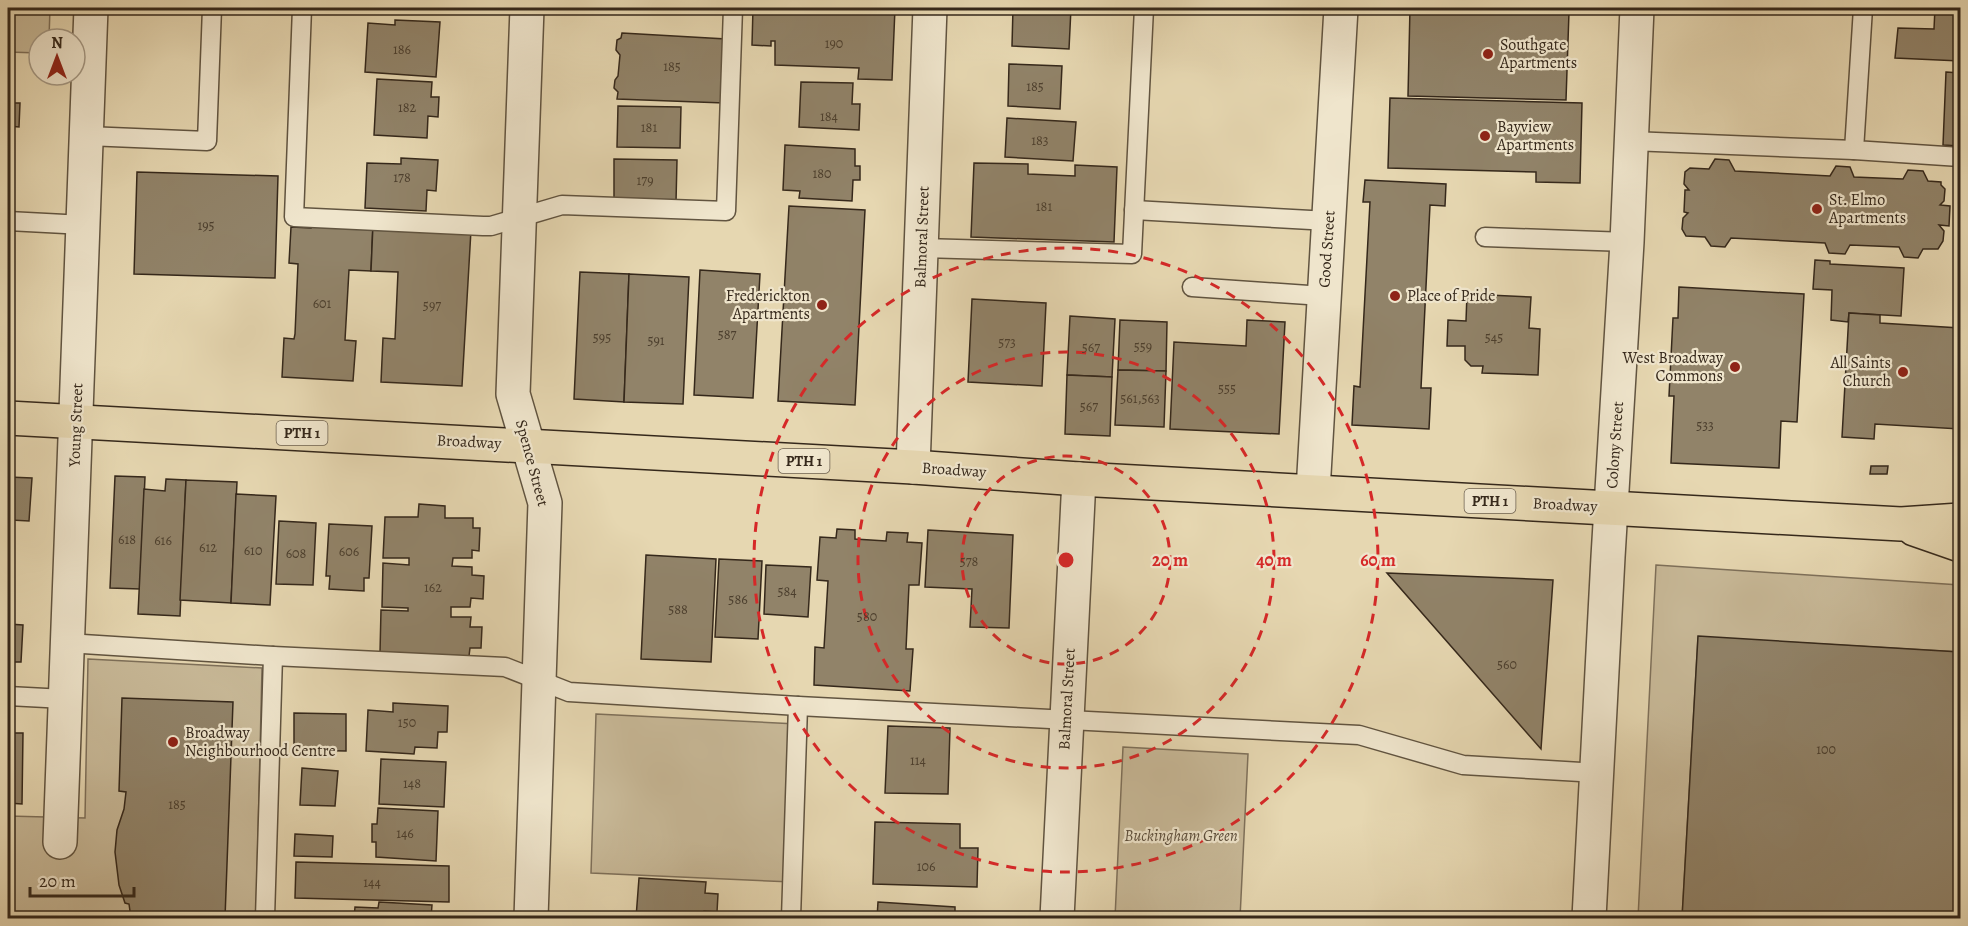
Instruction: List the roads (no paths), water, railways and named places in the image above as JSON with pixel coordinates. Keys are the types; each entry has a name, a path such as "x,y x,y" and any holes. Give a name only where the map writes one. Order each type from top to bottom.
{"highway":[{"name":"Broadway","path":"8,418 528,445 1079,479 1901,524 1960,520"},
{"name":"Broadway","path":"1901,524 1960,545"}],"street":[{"name":"Young Street","path":"60,842 91,8"},
{"name":"Spence Street","path":"527,8 513,394 545,503 531,918"},
{"name":"Balmoral Street","path":"913,467 930,8"},
{"name":"Good Street","path":"1313,491 1341,8"},
{"name":"Colony Street","path":"1589,918 1627,242 1637,8"},
{"name":"Balmoral Street","path":"1057,918 1079,479"}],"lane":[{"path":"87,136 207,141 212,8"},
{"path":"302,8 294,218 491,226 562,205 726,211 733,8"},
{"path":"922,248 1132,255 1144,8"},
{"path":"1854,150 1863,8"},
{"path":"1631,141 1854,150 1960,157"},
{"path":"1134,210 1329,221"},
{"path":"8,221 84,225"},
{"path":"1485,237 1627,242"},
{"path":"1192,288 1323,296"},
{"path":"68,643 505,667 569,692 1359,735 1463,765 1598,773"},
{"path":"266,918 273,656"},
{"path":"8,696 65,699"},
{"path":"791,918 798,706"}],"place":[{"name":"Southgate Apartments","path":"1488,54"},
{"name":"Bayview Apartments","path":"1485,136"},
{"name":"St. Elmo Apartments","path":"1817,209"},
{"name":"Place of Pride","path":"1395,296"},
{"name":"Frederickton Apartments","path":"822,305"},
{"name":"West Broadway Commons","path":"1735,367"},
{"name":"All Saints Church","path":"1903,372"},
{"name":"Broadway Neighbourhood Centre","path":"173,742"}],"park label":[{"name":"Buckingham Green","path":"1181,836"}]}
